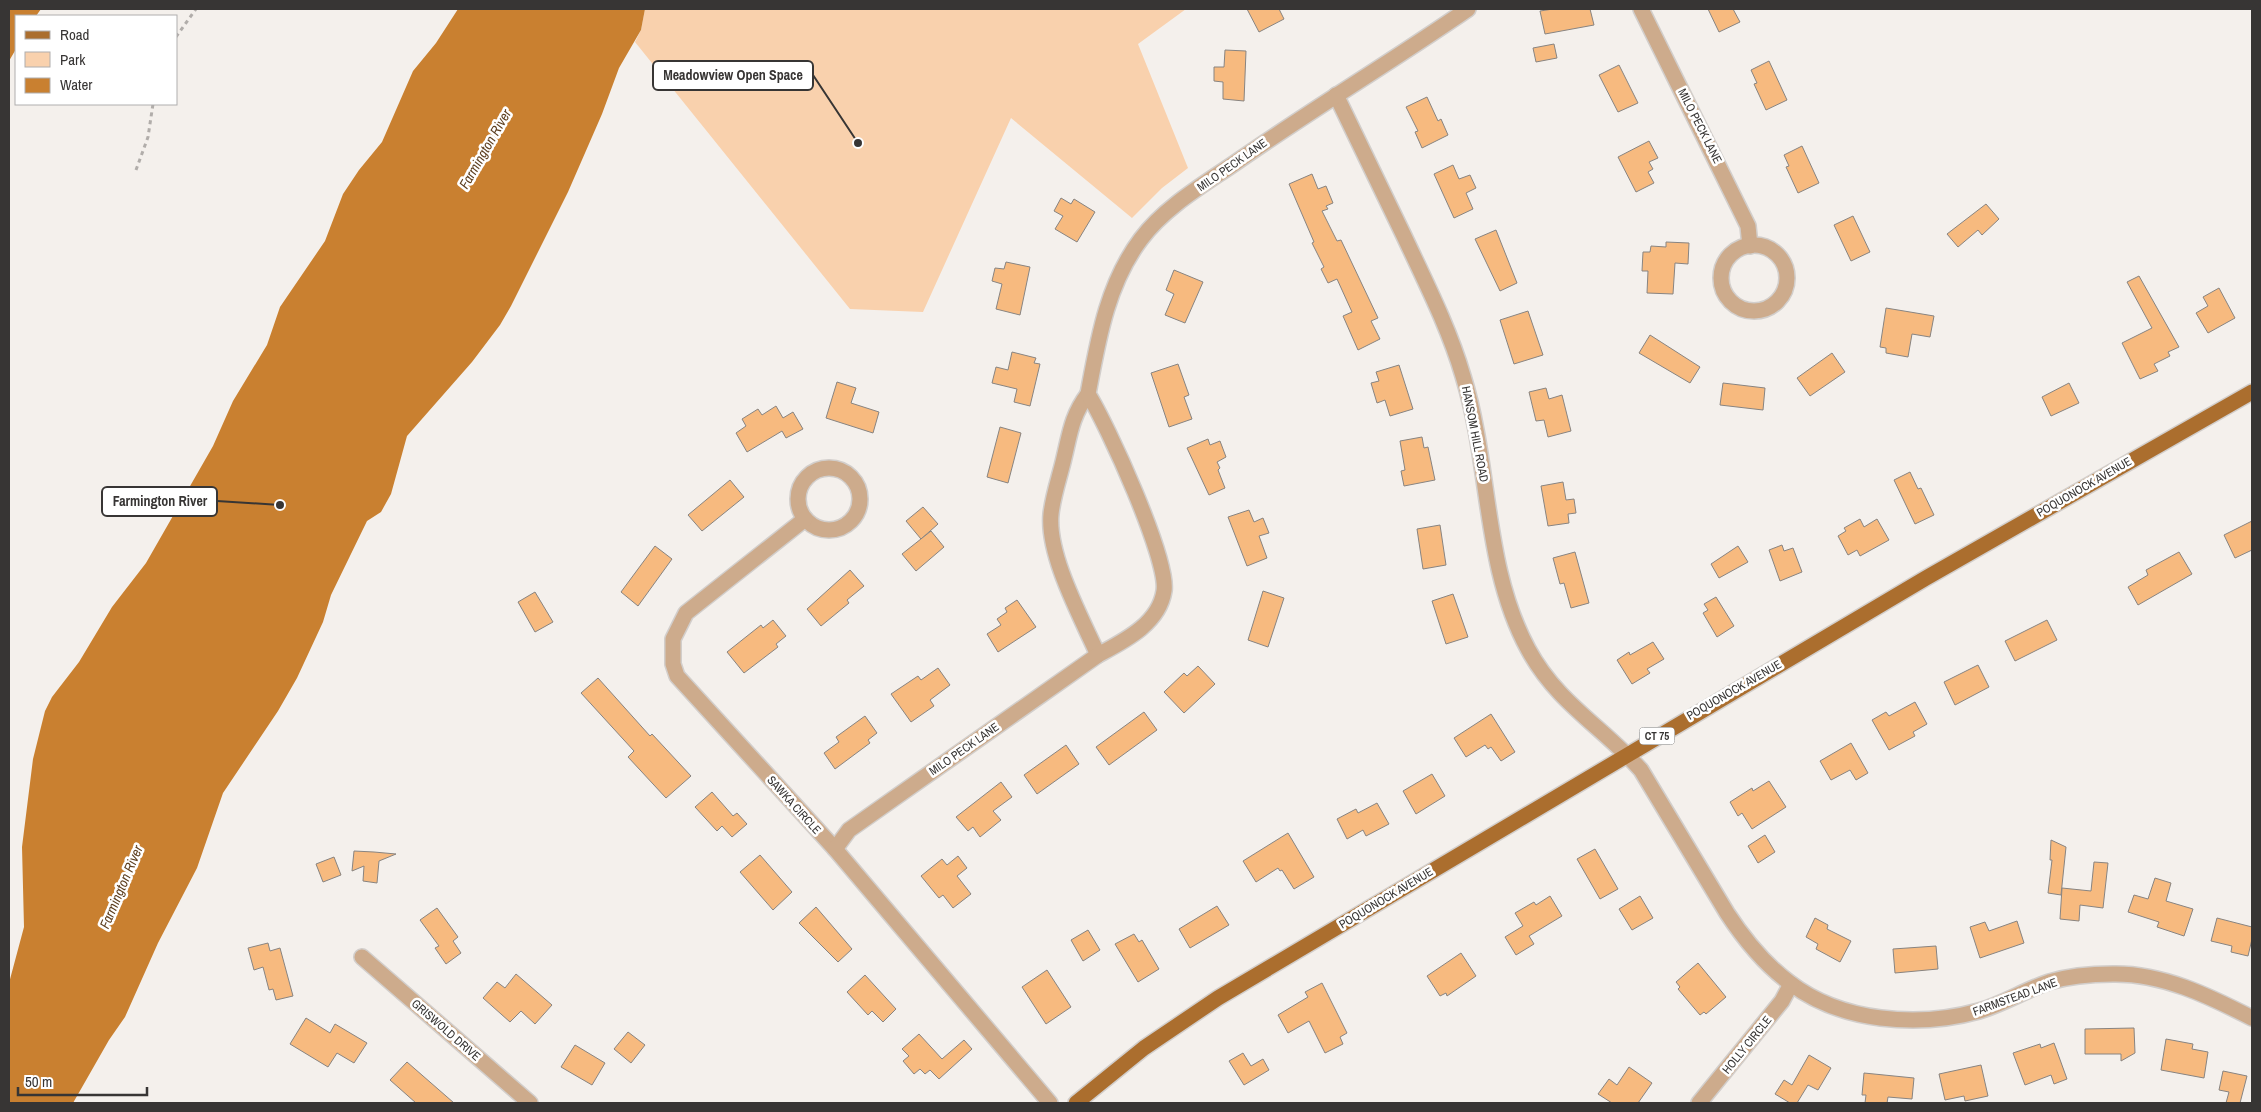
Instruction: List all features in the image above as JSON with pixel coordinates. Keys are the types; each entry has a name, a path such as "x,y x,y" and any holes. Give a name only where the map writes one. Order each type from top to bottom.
{"main road":[{"name":"POQUONOCK AVENUE","path":"1076,1103 1144,1048 1218,998 1934,573 2252,392"}],"street":[{"name":"MILO PECK LANE","path":"1098,654 1060,568 1052,536 1051,514 1077,409 1088,394 1100,328 1109,299 1116,282 1140,240 1167,212 1206,183 1468,9"},
{"name":"MILO PECK LANE","path":"1641,9 1745,218 1748,226 1750,246"},
{"name":"HANSOM HILL ROAD","path":"1336,95 1427,284 1463,375 1481,450 1500,577 1512,613 1527,648 1543,674 1559,694 1627,754"},
{"path":"1750,246 1761,246 1771,250 1785,266 1787,276 1782,297 1765,310 1744,310 1734,304 1724,291 1722,275 1724,264 1731,255 1740,249 1750,246"},
{"name":"MILO PECK LANE","path":"835,849 849,830 1098,654 1127,640 1147,624 1158,606 1164,592 1163,570 1145,520 1100,414 1088,394"},
{"path":"823,468 834,468 844,472 852,479 858,488 860,498 856,514 846,526 836,530 825,530 815,527 805,519 800,510 798,499 802,484 813,472 823,468"},
{"name":"SAWKA CIRCLE","path":"805,519 686,613 673,639 672,654 677,676 835,849 1050,1103"},
{"name":"FARMSTEAD LANE","path":"1627,754 1642,770 1738,929 1766,962 1791,984 1828,1004 1863,1015 1923,1020 1959,1016 1982,1010 2048,982 2069,978 2127,974 2183,987 2252,1018"},
{"name":"GRISWOLD DRIVE","path":"362,957 530,1103"},
{"name":"HOLLY CIRCLE","path":"1700,1103 1782,1000 1791,984"}],"path":[{"path":"178,34 196,9"},
{"path":"136,170 148,137 153,105"}],"green space":[{"path":"645,9 1186,9 1138,44 1188,168 1162,188 1132,218 1011,118 923,312 850,309 635,42 641,30"}],"water":[{"path":"9,9 41,9 37,15 15,15 15,51 9,61"},
{"path":"458,9 645,9 641,30 619,68 602,114 568,192 511,306 500,325 472,362 407,436 391,494 381,512 367,521 331,595 323,622 297,678 278,711 223,793 197,868 158,943 125,1017 109,1040 73,1103 9,1103 9,983 24,927 22,847 33,759 45,711 52,697 79,662 112,607 146,563 213,446 233,401 267,345 280,307 325,241 343,194 359,170 382,142 413,71 436,43"}],"building":[{"path":"1247,9 1279,9 1284,19 1259,32"},
{"path":"1590,9 1594,25 1545,34 1540,11"},
{"path":"1708,9 1733,9 1740,22 1719,32"},
{"path":"1554,44 1557,58 1536,62 1533,48"},
{"path":"1225,50 1246,51 1244,101 1223,99 1223,82 1214,81 1214,67 1224,67"},
{"path":"1769,61 1787,100 1766,110 1754,84 1757,83 1751,70"},
{"path":"1619,65 1638,103 1618,112 1599,75"},
{"path":"1427,97 1438,121 1441,119 1448,135 1422,148 1415,132 1418,131 1406,107"},
{"path":"1649,141 1658,158 1649,162 1653,169 1648,172 1654,183 1636,192 1618,157"},
{"path":"1802,146 1819,183 1798,193 1786,167 1789,166 1784,155"},
{"path":"1453,165 1459,179 1470,175 1476,188 1466,193 1473,209 1454,218 1434,174"},
{"path":"1312,174 1318,189 1326,186 1333,203 1326,206 1328,209 1322,211 1337,241 1341,240 1378,318 1371,321 1380,339 1358,350 1343,316 1352,312 1337,279 1328,283 1321,269 1324,267 1312,243 1314,242 1289,184"},
{"path":"1061,198 1071,204 1074,199 1095,212 1077,242 1055,229 1063,216 1054,211"},
{"path":"1986,204 1999,219 1982,235 1978,230 1958,247 1947,234"},
{"path":"1853,216 1870,252 1851,261 1834,225"},
{"path":"1496,230 1517,283 1500,291 1475,239"},
{"path":"1666,242 1689,243 1688,264 1675,263 1673,294 1647,293 1648,271 1642,271 1643,252 1650,252 1651,246 1666,247"},
{"path":"1006,262 1030,267 1020,315 996,309 1002,284 992,281 995,268 1004,269"},
{"path":"1174,270 1203,282 1185,323 1165,315 1174,294 1166,290"},
{"path":"2139,276 2179,347 2168,352 2170,356 2154,364 2158,371 2140,379 2122,343 2152,328 2127,282"},
{"path":"2219,288 2235,318 2208,333 2196,313 2208,306 2203,297"},
{"path":"1886,308 1934,316 1930,337 1912,334 1908,357 1886,353 1886,348 1880,347"},
{"path":"1528,311 1543,355 1514,364 1500,320"},
{"path":"1650,335 1700,367 1690,383 1639,353"},
{"path":"1012,352 1036,358 1034,363 1040,364 1030,406 1014,402 1017,389 992,383 996,367 1008,370"},
{"path":"1832,353 1845,372 1810,396 1797,378"},
{"path":"1178,364 1189,395 1184,397 1192,419 1169,427 1151,373"},
{"path":"1399,365 1413,409 1390,416 1385,400 1377,403 1371,383 1379,381 1376,372"},
{"path":"837,382 856,388 851,403 879,412 873,433 826,418"},
{"path":"1723,383 1765,388 1763,410 1720,405"},
{"path":"2069,383 2079,403 2051,416 2042,397"},
{"path":"1546,388 1549,399 1562,395 1571,431 1548,437 1544,420 1536,421 1529,392"},
{"path":"776,406 783,418 793,412 803,429 786,438 782,431 747,452 736,433 746,426 742,419 758,409 762,415"},
{"path":"1000,427 1021,433 1008,483 987,477"},
{"path":"1422,437 1424,448 1428,447 1435,480 1404,486 1401,471 1405,470 1400,441"},
{"path":"1208,439 1210,445 1220,441 1226,457 1217,462 1225,488 1209,495 1187,448"},
{"path":"1910,472 1918,489 1921,488 1934,515 1915,524 1894,480"},
{"path":"730,480 744,497 702,531 688,515"},
{"path":"1563,482 1566,500 1574,499 1576,513 1568,514 1569,523 1548,526 1541,486"},
{"path":"923,507 938,524 921,539 906,521"},
{"path":"1249,510 1254,522 1263,518 1269,533 1259,536 1267,558 1247,566 1228,517"},
{"path":"1860,519 1864,527 1877,519 1889,540 1860,556 1857,550 1848,555 1838,536 1846,531 1844,528"},
{"path":"2252,521 2252,550 2235,558 2224,535"},
{"path":"1440,525 1446,565 1423,569 1417,529"},
{"path":"931,531 944,547 916,571 902,554"},
{"path":"1782,545 1784,551 1793,548 1802,572 1780,581 1769,550"},
{"path":"655,546 672,559 638,606 621,592"},
{"path":"1738,546 1748,562 1719,578 1711,564"},
{"path":"1575,552 1589,603 1571,608 1564,583 1560,584 1553,558"},
{"path":"2179,552 2192,574 2138,605 2128,587 2148,575 2146,570"},
{"path":"850,570 864,586 847,600 849,603 821,626 807,609"},
{"path":"1263,591 1284,598 1268,647 1248,640"},
{"path":"535,592 553,622 535,632 518,602"},
{"path":"1453,594 1468,637 1446,644 1432,601"},
{"path":"1716,597 1734,626 1717,637 1703,613 1708,610 1704,604"},
{"path":"1017,600 1036,627 998,652 987,634 1001,625 997,619 1007,612 1005,608"},
{"path":"773,620 786,636 776,644 778,647 744,673 727,652 761,625 763,628"},
{"path":"2047,620 2057,640 2015,661 2005,641"},
{"path":"1653,642 1664,659 1647,669 1650,673 1632,684 1617,660 1629,652 1630,655"},
{"path":"1978,665 1989,687 1955,705 1944,682"},
{"path":"1198,666 1215,684 1184,713 1164,692 1184,673 1187,676"},
{"path":"938,668 950,685 930,700 934,706 911,722 891,694 918,676 921,680"},
{"path":"598,678 650,736 652,734 691,776 666,798 628,757 634,751 581,693"},
{"path":"1915,702 1927,724 1913,732 1915,736 1889,750 1872,720 1886,712 1889,716"},
{"path":"1144,712 1157,730 1109,765 1096,747"},
{"path":"1491,714 1515,752 1501,761 1491,747 1488,749 1485,745 1466,757 1454,738"},
{"path":"865,716 877,733 868,740 870,743 835,769 824,753 839,742 836,737"},
{"path":"1851,743 1868,773 1856,780 1850,770 1831,780 1820,761"},
{"path":"1066,745 1079,764 1037,794 1024,775"},
{"path":"1432,774 1445,796 1416,814 1403,791"},
{"path":"1769,781 1786,807 1752,829 1742,813 1738,816 1730,802 1752,788 1753,791"},
{"path":"1001,782 1012,797 993,811 1001,820 980,837 973,827 968,831 956,817"},
{"path":"712,792 733,816 737,813 747,824 732,837 722,826 717,831 695,807"},
{"path":"1377,803 1389,824 1366,836 1363,830 1347,839 1337,819 1356,809 1358,813"},
{"path":"1288,833 1314,877 1294,889 1282,870 1280,871 1278,868 1256,882 1243,861"},
{"path":"1765,835 1775,852 1758,863 1748,846"},
{"path":"2051,840 2066,847 2061,895 2048,893 2052,860 2050,860"},
{"path":"1595,849 1618,889 1600,899 1577,859"},
{"path":"354,851 396,854 379,861 377,883 363,881 364,866 352,871"},
{"path":"760,855 792,892 773,910 740,872"},
{"path":"958,856 967,868 957,876 971,894 953,908 943,895 939,898 921,876 942,859 947,865"},
{"path":"334,857 341,875 323,882 316,864"},
{"path":"2094,862 2108,863 2103,908 2080,905 2079,921 2060,919 2062,888 2091,891"},
{"path":"2155,878 2171,883 2166,901 2193,909 2184,936 2157,927 2159,922 2128,912 2134,895 2148,899"},
{"path":"1550,896 1562,916 1529,936 1534,944 1516,955 1505,937 1523,926 1515,913 1534,902 1536,905"},
{"path":"1640,896 1653,918 1632,930 1619,909"},
{"path":"1217,906 1229,925 1190,948 1179,929"},
{"path":"816,907 852,949 838,962 799,923"},
{"path":"437,908 458,937 453,941 461,953 446,964 435,948 439,946 420,920"},
{"path":"1815,918 1828,925 1827,929 1851,941 1840,962 1816,949 1818,944 1806,937"},
{"path":"2217,918 2252,927 2252,939 2248,956 2231,952 2232,946 2211,941"},
{"path":"2017,921 2024,943 1980,958 1970,927 1985,922 1989,931"},
{"path":"1088,930 1100,950 1083,961 1071,940"},
{"path":"1134,934 1139,942 1142,940 1159,969 1138,982 1115,944"},
{"path":"268,943 270,951 280,948 293,996 276,1000 273,989 269,990 263,967 254,970 248,948"},
{"path":"1936,946 1938,969 1895,973 1893,949"},
{"path":"1461,953 1476,976 1447,996 1446,993 1440,996 1427,976"},
{"path":"1698,963 1726,997 1706,1014 1704,1012 1700,1015 1678,989 1680,987 1676,982"},
{"path":"1047,970 1071,1007 1046,1024 1022,987"},
{"path":"516,974 552,1005 535,1024 521,1011 510,1022 483,998 497,982 505,988"},
{"path":"865,975 896,1009 883,1022 872,1011 868,1015 847,992"},
{"path":"1322,983 1347,1033 1340,1037 1343,1044 1325,1053 1309,1021 1288,1033 1278,1015 1308,997 1305,992"},
{"path":"306,1018 330,1033 335,1024 367,1043 354,1063 337,1053 328,1067 290,1044"},
{"path":"2134,1028 2135,1053 2121,1061 2121,1054 2085,1054 2085,1029"},
{"path":"628,1032 645,1045 631,1063 614,1049"},
{"path":"919,1034 942,1059 964,1040 972,1049 939,1079 930,1070 925,1074 920,1069 914,1074 903,1061 909,1056 902,1049"},
{"path":"2166,1039 2193,1044 2192,1049 2208,1052 2204,1078 2161,1070"},
{"path":"2054,1043 2067,1079 2054,1084 2051,1075 2025,1085 2013,1053 2040,1044 2041,1048"},
{"path":"575,1045 605,1063 592,1085 561,1067"},
{"path":"1243,1053 1251,1066 1263,1059 1269,1070 1244,1085 1229,1061"},
{"path":"1809,1055 1831,1068 1818,1090 1808,1085 1797,1103 1790,1103 1775,1094 1784,1080 1792,1085"},
{"path":"407,1062 454,1103 416,1103 390,1080"},
{"path":"1981,1065 1988,1096 1965,1101 1964,1096 1945,1100 1939,1074"},
{"path":"1629,1067 1652,1083 1638,1103 1612,1103 1598,1094 1609,1079 1617,1085"},
{"path":"2223,1071 2247,1076 2240,1103 2226,1103 2229,1092 2219,1090"},
{"path":"1864,1073 1914,1078 1912,1099 1888,1097 1887,1103 1865,1103 1866,1095 1862,1095"}],"place":[{"name":"Meadowview Open Space","path":"858,143"},
{"name":"Farmington River","path":"280,505"}]}
